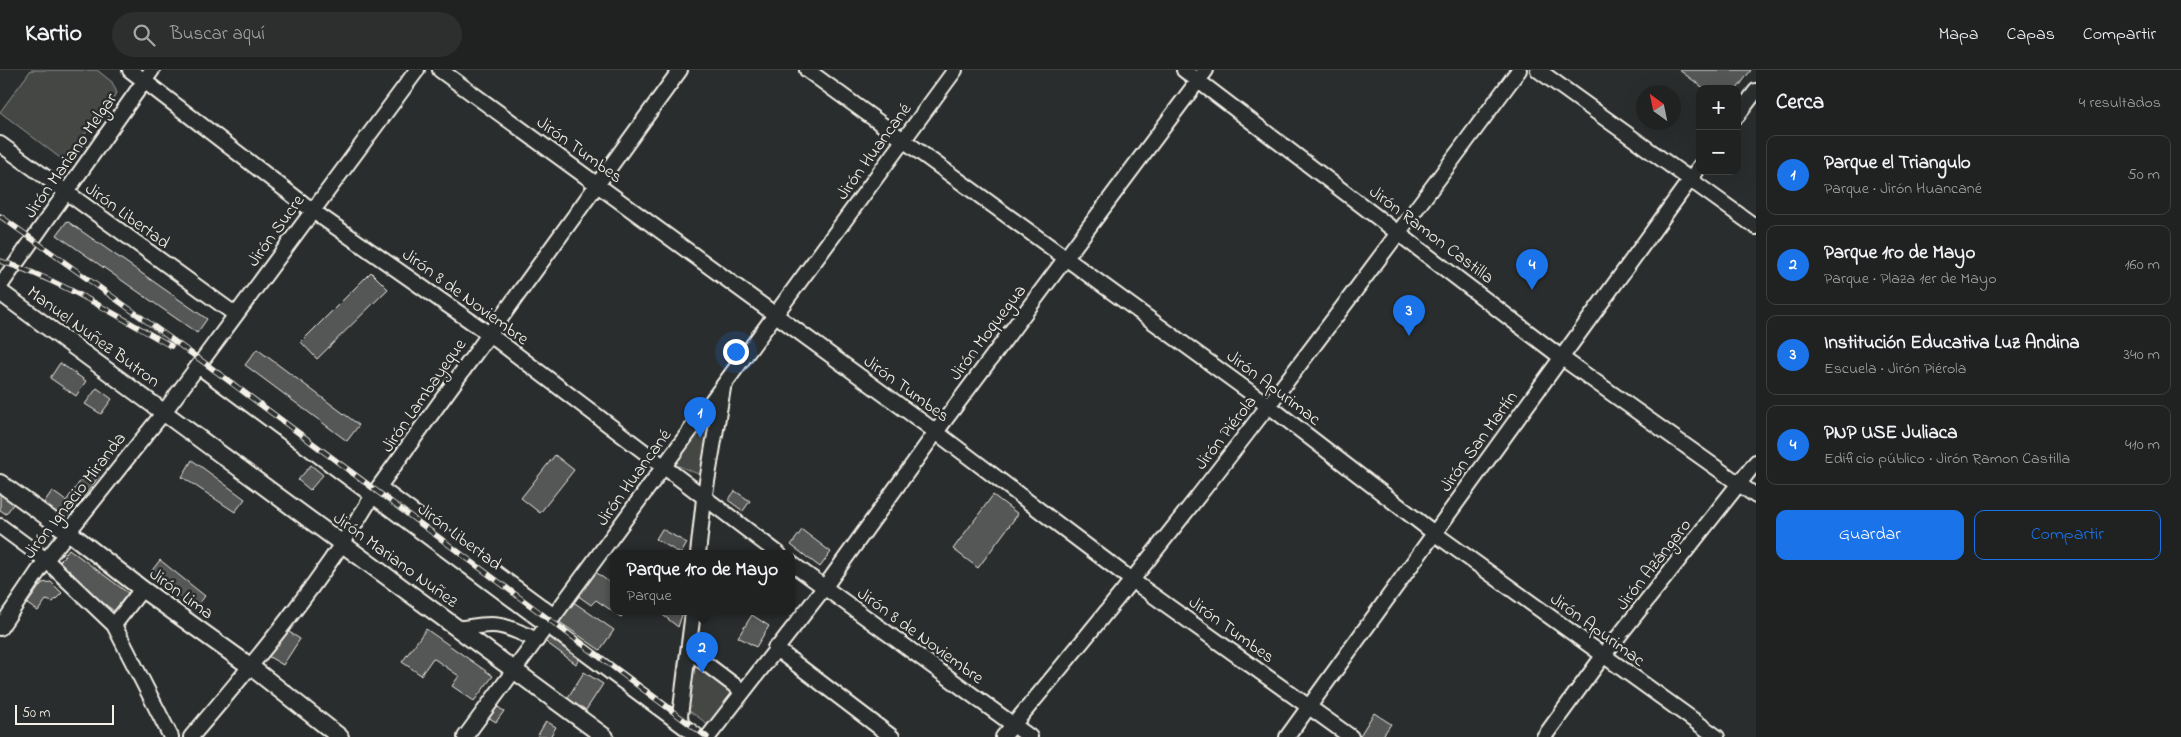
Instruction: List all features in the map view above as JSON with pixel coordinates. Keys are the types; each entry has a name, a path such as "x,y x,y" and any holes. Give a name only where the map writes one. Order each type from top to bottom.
{"main road":[{"name":"Manuel Nuñez Butron","path":"0,292 164,412"},
{"name":"Jirón Mariano Nuñez","path":"164,412 342,546 605,737"},
{"name":"Jirón Lima","path":"0,483 142,589 251,667 340,737"}],"street":[{"name":"Jirón 8 de Noviembre","path":"130,70 148,75 313,210 489,334 774,550"},
{"name":"Jirón Sucre","path":"164,412 417,70"},
{"name":"Jirón Tumbes","path":"440,70 936,432 1133,581 1351,737"},
{"name":"Jirón Lambayeque","path":"192,737 251,667 342,546 376,491 680,70"},
{"name":"Jirón Apurimac","path":"807,70 1270,406 1434,533 1717,737"},
{"name":"Jirón Huancané","path":"465,737 955,70"},
{"name":"Jirón Ramon Castilla","path":"1184,70 1202,75 1399,233 1562,358 1756,496"},
{"name":"Jirón Piérola","path":"1003,737 1133,581 1270,406 1520,70"},
{"path":"1538,70 1756,227"},
{"name":"Jirón Mariano Melgar","path":"0,286 67,194 148,75"},
{"name":"Jirón Moquegua","path":"708,737 775,648 824,588 936,432 1202,75"},
{"path":"1741,111 1756,91"},
{"name":"Jirón Libertad","path":"0,144 236,315"},
{"name":"Jirón San Martín","path":"1287,737 1696,171"},
{"path":"198,366 376,491 551,620 698,737"},
{"path":"698,550 704,499 724,385"},
{"name":"Jirón Ignacio Miranda","path":"0,628 46,560 164,412"},
{"name":"Jirón Azángaro","path":"1544,737 1603,656 1756,462"},
{"path":"0,526 46,560 114,625 170,737"},
{"name":"Jirón 8 de Noviembre","path":"795,566 1030,737"},
{"path":"114,625 142,589"},
{"path":"682,723 680,716 692,615"},
{"path":"458,629 491,623 501,624 537,640"},
{"path":"775,648 892,737"},
{"path":"689,650 742,691"}],"shaded area":[{"path":"31,70 97,70 112,82 117,93 64,161 0,112"},
{"path":"711,412 703,476 674,464"},
{"path":"691,655 738,691 712,727 685,708"}],"building":[{"path":"1679,70 1751,70 1740,85 1700,85"},
{"path":"67,221 207,319 197,333 57,235"},
{"path":"371,272 388,289 317,359 301,342"},
{"path":"257,349 359,425 347,441 245,365"},
{"path":"60,363 86,381 76,396 50,378"},
{"path":"97,388 112,399 101,414 85,404"},
{"path":"555,455 574,470 540,513 521,498"},
{"path":"192,460 245,499 235,512 182,477"},
{"path":"311,465 323,475 310,490 298,480"},
{"path":"89,469 99,476 72,514 61,517 43,504 52,491 66,501"},
{"path":"735,491 750,501 743,511 728,500"},
{"path":"0,492 14,503 6,514 0,510"},
{"path":"993,495 1018,514 978,568 953,549"},
{"path":"662,529 687,543 683,550 674,550 656,539"},
{"path":"802,530 831,552 820,567 791,545"},
{"path":"69,549 128,593 114,611 56,567"},
{"path":"160,560 205,596 195,609 150,573"},
{"path":"594,571 610,583 610,610 596,600 591,605 577,595"},
{"path":"51,582 62,593 53,602 46,600 38,611 27,604 42,583"},
{"path":"572,601 614,630 600,650 558,621"},
{"path":"663,615 682,615 678,627"},
{"path":"752,615 769,626 756,647 738,637"},
{"path":"283,628 300,639 283,665 266,655"},
{"path":"426,629 493,676 474,701 452,686 459,676 433,658 421,675 402,662"},
{"path":"547,634 580,658 576,664 543,640"},
{"path":"584,672 603,684 586,710 580,706 577,710 565,702"},
{"path":"496,706 504,711 496,722 488,717"},
{"path":"1374,713 1391,724 1382,737 1359,737"},
{"path":"546,721 556,727 550,737 537,737"}],"railway":[{"path":"0,216 202,361 707,737"},
{"path":"0,261 66,288 171,346"}],"place":[{"name":"PNP USE Juliaca","path":"1532,290"},
{"name":"Institución Educativa Luz Andina","path":"1409,336"},
{"name":"Parque el Triangulo","path":"700,438"},
{"name":"Parque 1ro de Mayo","path":"702,673"}]}
